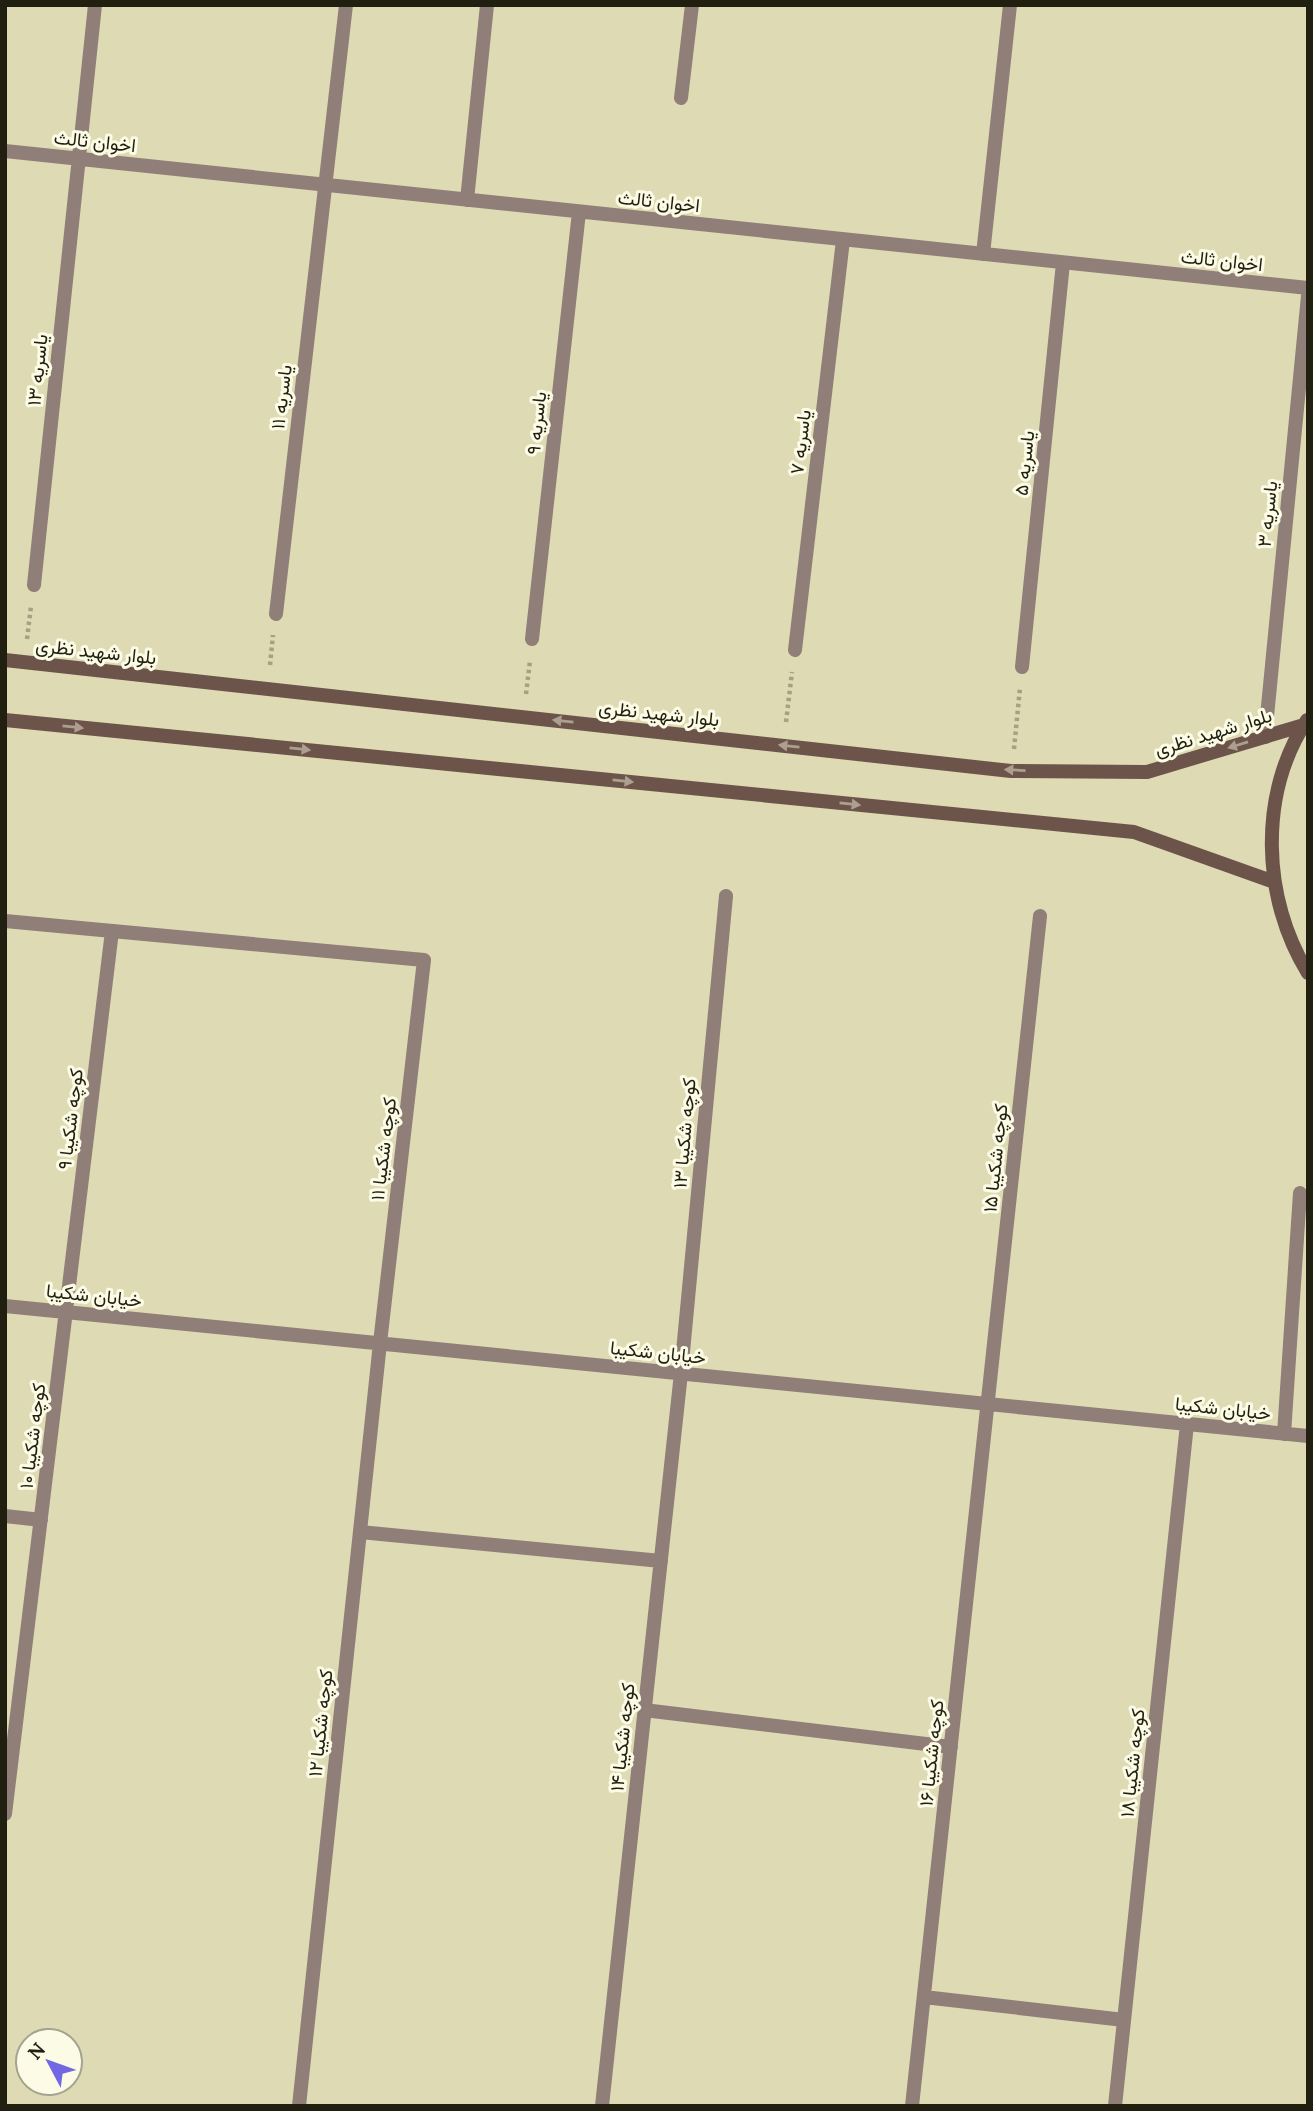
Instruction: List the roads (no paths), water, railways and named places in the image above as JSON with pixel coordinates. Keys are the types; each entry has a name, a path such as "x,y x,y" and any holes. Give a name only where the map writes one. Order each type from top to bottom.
{"main road":[{"name":"بلوار شهید نظری","path":"5,660 1012,771 1147,772 1306,722"},
{"path":"5,720 1134,832 1274,882"},
{"path":"1306,722 1287,762 1276,801 1271,841 1274,882 1283,921 1308,973"}],"street":[{"name":"یاسریه ۱۳","path":"34,585 95,5"},
{"name":"یاسریه ۱۱","path":"276,614 346,5"},
{"path":"467,200 487,5"},
{"path":"681,98 692,5"},
{"path":"983,254 1010,5"},
{"name":"اخوان ثالث","path":"5,151 1308,288"},
{"name":"یاسریه ۹","path":"532,639 579,212"},
{"name":"یاسریه ۷","path":"795,650 843,240"},
{"name":"یاسریه ۵","path":"1022,667 1063,263"},
{"name":"یاسریه ۳","path":"1265,737 1308,296"},
{"name":"کوچه شکیبا ۱۳","path":"681,1373 726,896"},
{"name":"کوچه شکیبا ۱۵","path":"988,1404 1040,916"},
{"path":"5,921 112,931"},
{"name":"کوچه شکیبا ۱۱","path":"112,931 424,960 380,1343"},
{"name":"کوچه شکیبا ۹","path":"66,1312 112,931"},
{"path":"1284,1434 1300,1193"},
{"name":"خیابان شکیبا","path":"5,1306 1308,1436"},
{"name":"کوچه شکیبا ۱۰","path":"5,1814 66,1312"},
{"name":"کوچه شکیبا ۱۲","path":"299,2106 380,1343"},
{"name":"کوچه شکیبا ۱۴","path":"602,2106 681,1373"},
{"name":"کوچه شکیبا ۱۶","path":"912,2106 988,1404"},
{"name":"کوچه شکیبا ۱۸","path":"1115,2106 1187,1424"},
{"path":"5,1516 41,1520"},
{"path":"360,1532 661,1561"},
{"path":"644,1710 951,1747"},
{"path":"924,1997 1125,2020"}]}
